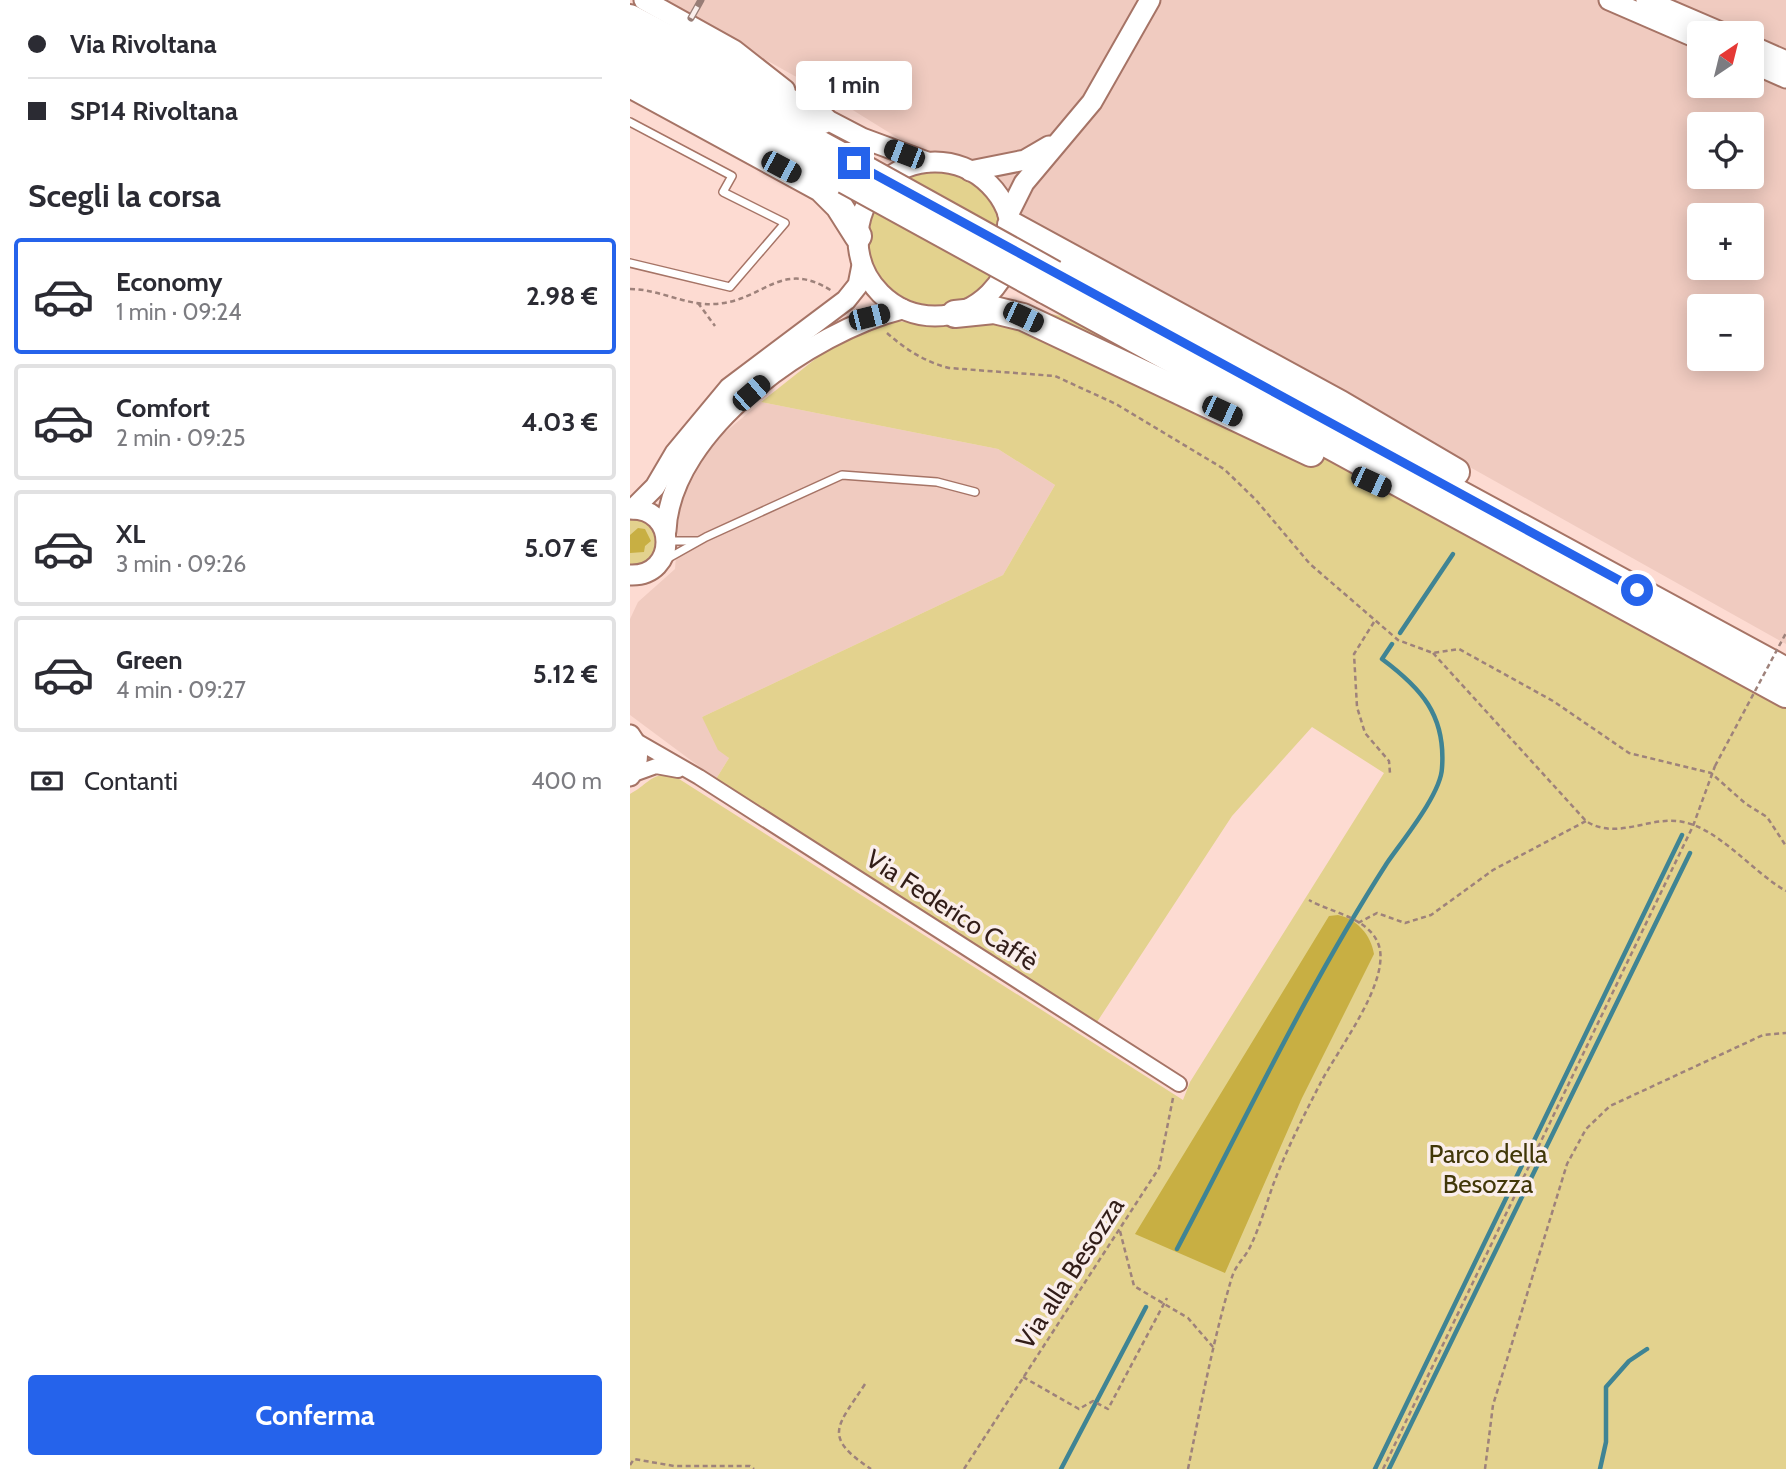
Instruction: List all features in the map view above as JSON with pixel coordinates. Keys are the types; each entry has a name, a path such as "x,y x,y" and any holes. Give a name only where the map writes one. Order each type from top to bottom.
{"highway":[{"path":"630,18 823,120"},
{"path":"630,40 850,172 1786,694"},
{"path":"630,62 850,172"},
{"path":"630,84 821,188 839,205 858,236"},
{"path":"1010,220 1340,404 1615,565 1686,617"},
{"path":"1049,282 1786,671"},
{"path":"955,314 994,310 1023,317 1396,494 1589,596 1655,621"}],"street":[{"path":"644,0 734,51 823,120 928,162 945,163 970,171 995,191 1010,220"},
{"path":"862,265 878,291 902,309 931,316 955,314 977,304 999,283 1010,256 1010,220 1024,183 1098,93 1150,0"},
{"path":"1609,0 1687,34"},
{"path":"1646,0 1695,21"},
{"path":"1764,51 1786,61"},
{"path":"1764,68 1786,78"},
{"path":"970,171 1031,158 1065,136"},
{"path":"632,509 655,487 675,453 729,388 846,300 858,285 862,265 858,236 865,208 881,184 906,168 928,162"},
{"path":"630,593 667,536 668,510 678,483 697,450 722,420 777,371 810,347 869,317 902,309"},
{"path":"632,509 650,512 667,536"},
{"path":"630,775 638,757 632,737"},
{"path":"632,737 699,778"},
{"path":"630,775 665,766 699,778"},
{"name":"Via Federico Caffè","path":"699,778 1179,1084"}],"lane":[{"path":"630,122 732,176 723,192 785,223 730,287 630,263"},
{"path":"647,570 697,541 842,475 937,482 975,492"},
{"path":"667,536 697,541"}],"path":[{"path":"698,302 715,326"},
{"path":"885,331 900,345 934,364 949,368 1055,376 1116,404 1224,469 1256,500 1310,564 1398,640 1433,653 1586,821 1595,827 1612,830 1677,821 1720,840 1766,880 1786,891"},
{"path":"1375,621 1354,654 1357,707 1365,733 1389,761 1390,773"},
{"path":"1383,1469 1693,827 1715,765 1786,633"},
{"path":"1433,653 1459,649 1553,701 1629,752 1712,773 1767,817 1786,846"},
{"path":"1357,922 1377,913 1405,923 1431,915 1493,870 1586,821"},
{"path":"1188,1469 1213,1347 1233,1275 1251,1246 1281,1166 1319,1085 1376,984 1380,970 1379,946 1357,922 1347,915 1325,909 1309,900"},
{"path":"1485,1469 1493,1405 1567,1164 1586,1129 1610,1106 1763,1035 1786,1033"},
{"name":"Via alla Besozza","path":"964,1469 1160,1168 1172,1101 1179,1084"},
{"path":"1119,1229 1134,1286 1188,1318 1213,1347"},
{"path":"1023,1377 1079,1409 1093,1401 1108,1409 1167,1298"},
{"path":"865,1384 839,1424 838,1439 844,1448 871,1469"},
{"path":"630,1465 634,1459 674,1466 750,1466 754,1469"}],"shaded area":[{"path":"659,0 1786,0 1786,644 1041,227 827,94"},
{"path":"761,402 998,449 1055,485 1003,575 702,717 729,758 716,779 630,715 630,619 638,602 675,569 680,500 705,457 723,434"},
{"path":"638,528 645,529 651,541 645,546 644,552 630,553 630,535"},
{"path":"1338,915 1351,920 1362,929 1370,940 1374,954 1302,1098 1225,1273 1135,1234 1329,916"}],"green space":[{"path":"935,173 960,178 981,193 996,214 1001,239 996,264 981,285 960,300 935,305 910,300 889,285 874,264 869,239 874,214 889,193 910,178"},
{"name":"Parco della Besozza","path":"1030,310 1067,317 1786,700 1786,1469 630,1469 630,794 656,777 676,777 1183,1100 1190,1082 1384,773 1312,727 1232,816 1097,1022 716,779 729,758 718,750 702,717 1003,575 1055,485 998,449 761,402 833,345 889,321 943,324"},
{"path":"630,517 649,521 660,542 651,562 630,567"}],"waterway":[{"path":"1400,633 1453,554"},
{"path":"1177,1249 1330,957 1387,863 1428,804 1440,779 1442,749 1435,718 1419,692 1382,659 1392,644"},
{"path":"1375,1469 1682,835"},
{"path":"1389,1469 1690,853"},
{"path":"1061,1469 1146,1307"},
{"path":"1600,1469 1606,1442 1606,1387 1629,1361 1647,1349"}],"railway":[{"path":"691,18 701,0"}],"route":[{"path":"854,163 1637,590"}]}
